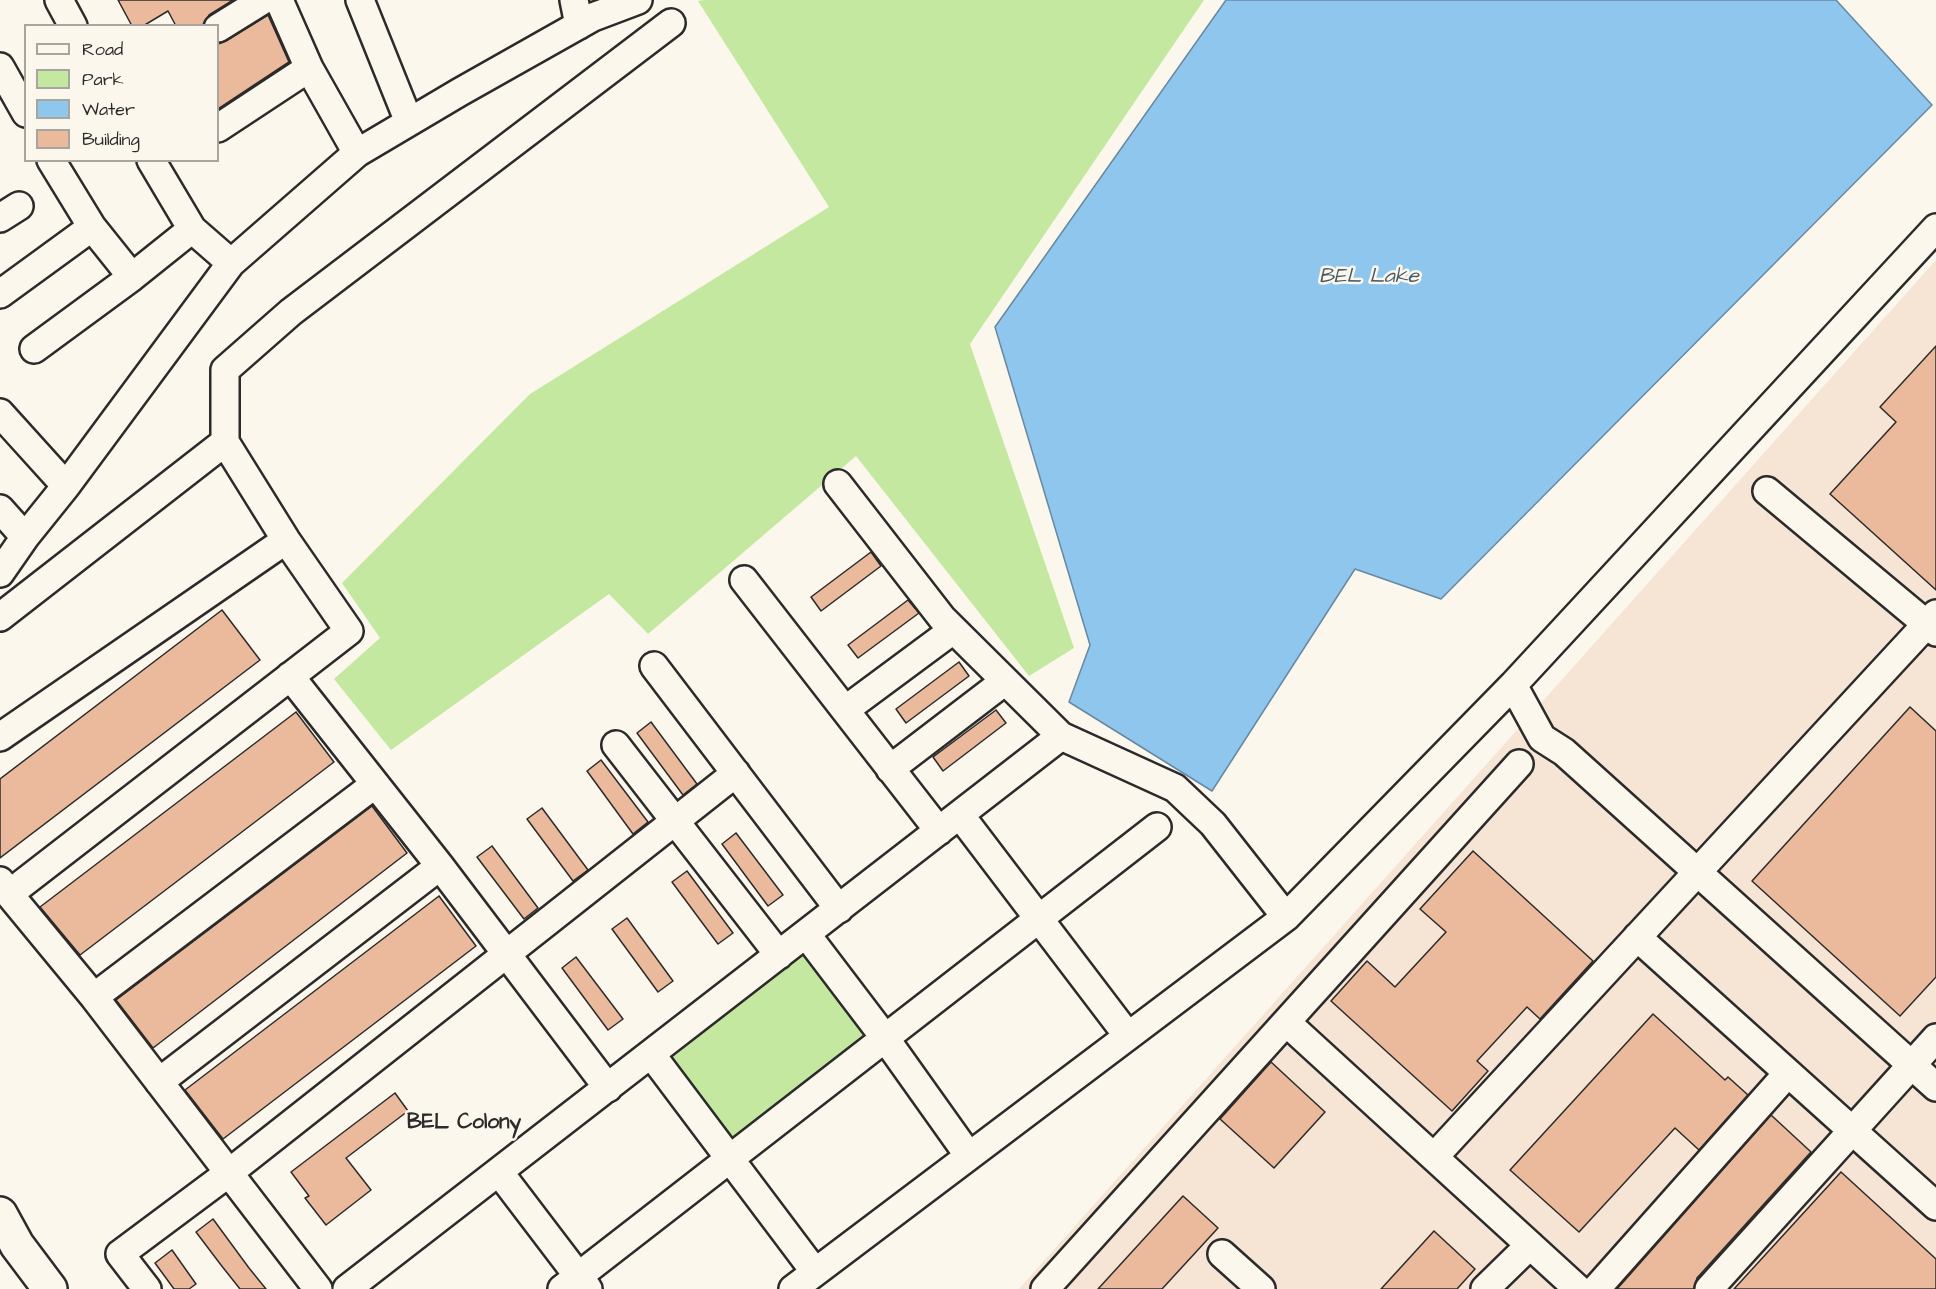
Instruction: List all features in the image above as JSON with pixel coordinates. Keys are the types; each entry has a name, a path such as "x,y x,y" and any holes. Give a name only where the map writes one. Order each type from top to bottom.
{"main road":[{"path":"0,1214 17,1245 50,1289"}],"street":[{"path":"59,0 72,24"},
{"path":"219,27 263,0"},
{"path":"279,0 309,68 357,153"},
{"path":"360,0 409,122"},
{"path":"0,573 231,263 357,153 409,122 577,12 593,17 632,1"},
{"path":"318,1289 94,997 5,887 349,631 286,540 225,442 225,370 291,312 671,23"},
{"path":"0,67 24,109"},
{"path":"219,128 309,68"},
{"path":"52,162 92,227 132,277"},
{"path":"151,162 192,229 231,263"},
{"path":"0,294 92,227"},
{"path":"793,1289 1286,917 1513,685 1936,228"},
{"path":"34,350 192,229"},
{"path":"0,412 66,486"},
{"path":"0,617 225,442"},
{"path":"838,484 942,618 1061,736 1175,788 1213,824 1286,917"},
{"path":"1434,1157 1696,873 1933,623 1767,491"},
{"path":"0,508 25,537"},
{"path":"0,737 286,540"},
{"path":"744,580 890,768 949,823 1039,919 1128,1036"},
{"path":"845,710 953,630"},
{"path":"654,666 839,909"},
{"path":"290,676 440,866 608,1088"},
{"path":"890,768 1005,681"},
{"path":"1513,685 1542,738 1564,752 1936,1088"},
{"path":"350,1288 1061,736"},
{"path":"616,745 779,955"},
{"path":"1044,1289 1519,764"},
{"path":"147,1289 120,1254 230,1172 736,773"},
{"path":"94,997 374,785"},
{"path":"499,1172 576,1285 730,1159 1157,827"},
{"path":"159,1082 440,866"},
{"path":"806,934 885,1038 969,1156"},
{"path":"1637,937 1936,1206"},
{"path":"1286,1022 1578,1289"},
{"path":"1709,1289 1936,1038"},
{"path":"651,1054 815,1272"},
{"path":"1596,1289 1788,1072"},
{"path":"1485,1289 1530,1245"},
{"path":"1222,1254 1261,1289"}],"shaded area":[{"path":"1936,260 1936,1289 1019,1289 1115,1181"}],"green space":[{"path":"1204,0 970,344 1074,648 1029,676 856,456 648,634 609,594 391,750 334,679 380,638 342,583 530,394 829,207 698,1"},
{"path":"804,951 870,1035 730,1139 672,1058"}],"water":[{"name":"BEL Lake","path":"1226,0 1836,0 1932,105 1441,599 1355,569 1212,791 1069,702 1090,645 995,327"}],"building":[{"path":"118,0 233,0 209,15 204,24 175,24 168,11 146,24 131,24"},
{"path":"268,15 289,62 219,108 219,44"},
{"path":"1936,346 1936,590 1830,494 1896,422 1880,407"},
{"path":"871,552 881,566 821,611 811,597"},
{"path":"908,600 919,613 858,658 848,645"},
{"path":"222,610 260,660 0,858 0,779"},
{"path":"959,662 969,676 906,723 896,709"},
{"path":"1910,707 1936,731 1936,977 1900,1016 1752,881"},
{"path":"996,710 1006,723 943,771 933,757"},
{"path":"296,712 334,762 80,955 40,907"},
{"path":"651,722 697,784 683,795 637,733"},
{"path":"601,760 648,822 633,834 587,771"},
{"path":"372,806 407,853 153,1048 116,1000"},
{"path":"542,808 588,870 573,881 527,819"},
{"path":"736,833 783,895 768,906 722,844"},
{"path":"492,846 538,908 524,919 477,857"},
{"path":"1473,851 1593,961 1540,1019 1527,1007 1477,1061 1488,1071 1452,1111 1331,1001 1367,961 1395,987 1446,932 1420,909"},
{"path":"687,871 733,933 718,944 672,882"},
{"path":"439,896 476,946 223,1139 185,1090"},
{"path":"627,918 673,981 658,992 612,929"},
{"path":"576,957 623,1019 608,1030 562,968"},
{"path":"1653,1014 1725,1080 1728,1077 1748,1095 1699,1150 1675,1128 1579,1232 1510,1170"},
{"path":"1271,1062 1325,1112 1274,1168 1220,1119"},
{"path":"395,1093 408,1111 346,1158 371,1190 326,1225 305,1198 309,1196 291,1172"},
{"path":"1771,1115 1811,1152 1697,1278 1694,1289 1617,1289"},
{"path":"1841,1172 1936,1259 1936,1289 1734,1289"},
{"path":"1183,1196 1218,1228 1162,1289 1098,1289"},
{"path":"213,1219 266,1289 240,1289 196,1232"},
{"path":"1434,1231 1475,1269 1457,1289 1381,1289"},
{"path":"172,1250 196,1284 189,1289 174,1289 155,1263"}],"district":[{"name":"BEL Colony","path":"464,1124"}]}
